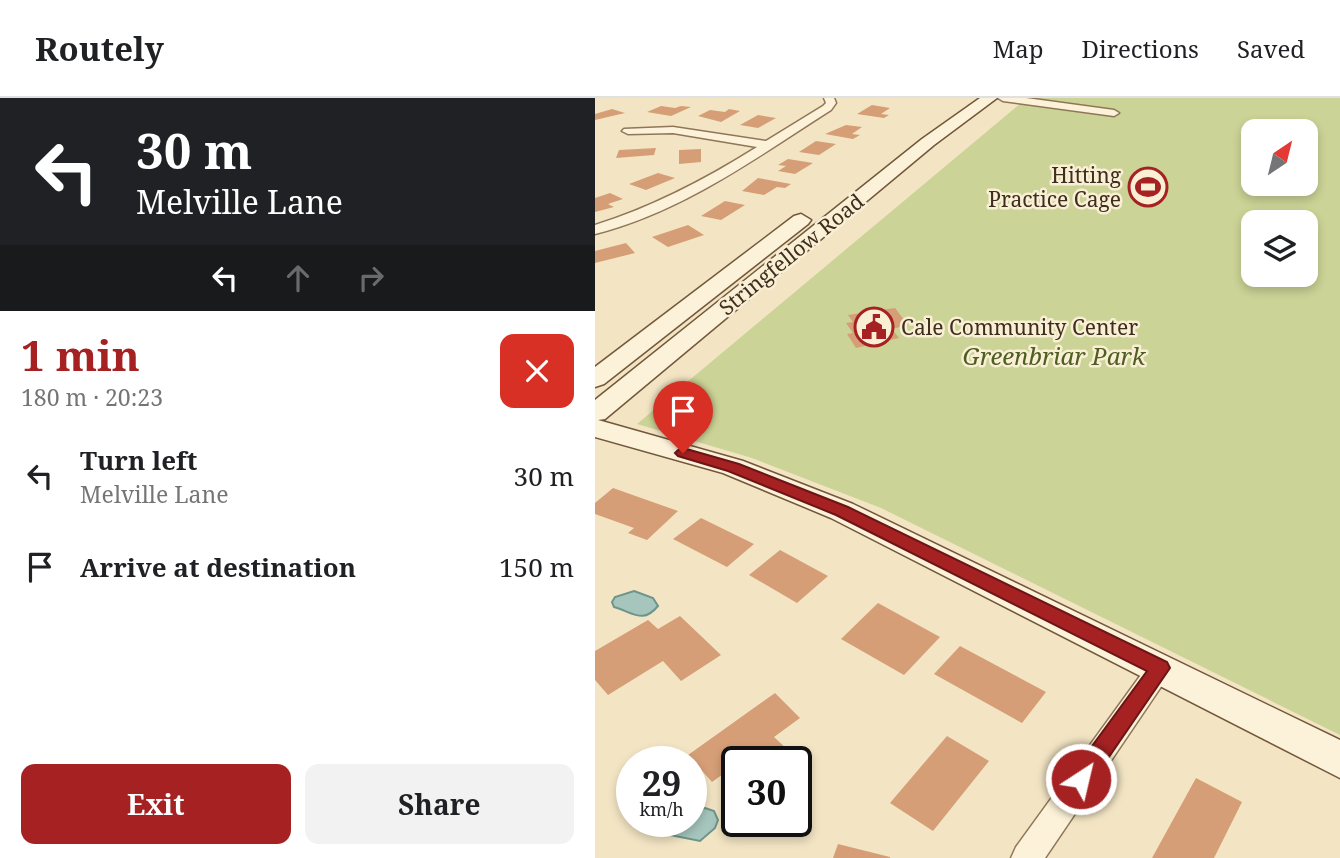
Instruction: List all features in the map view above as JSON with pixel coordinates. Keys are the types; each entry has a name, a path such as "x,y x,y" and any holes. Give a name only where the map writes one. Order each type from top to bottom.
{"main road":[{"name":"Stringfellow Road","path":"595,379 874,162 964,98"},
{"name":"Stringfellow Road","path":"595,413 927,142 990,98"},
{"path":"595,428 733,467 842,511 1340,760"}],"street":[{"path":"595,230 670,203 827,108 831,103 829,98"},
{"path":"1003,98 1056,101 1114,113"},
{"path":"628,131 673,130 767,145"},
{"path":"1027,858 1160,668"}],"green space":[{"name":"Greenbriar Park","path":"1027,98 1340,98 1340,735 881,508 752,458 637,424"}],"water":[{"path":"634,591 653,598 658,606 643,616 614,607 612,602 615,597"},
{"path":"707,809 714,811 718,820 715,828 707,835"},
{"path":"680,837 705,837 700,841"}],"building":[{"path":"872,105 890,108 881,114 889,115 884,118 857,114"},
{"path":"661,106 691,107 671,116 647,112"},
{"path":"612,109 625,113 595,120 595,114"},
{"path":"729,109 740,111 721,122 698,116 710,110 725,112"},
{"path":"758,115 776,118 758,128 740,125"},
{"path":"846,125 862,127 852,134 860,135 853,139 825,134"},
{"path":"816,141 836,144 819,155 799,152"},
{"path":"656,148 654,155 616,158 619,150"},
{"path":"701,149 701,162 679,164 679,150"},
{"path":"788,159 813,163 795,174 778,171 786,166 778,165"},
{"path":"658,173 675,178 646,190 629,184"},
{"path":"758,178 791,184 785,188 777,187 764,195 742,191"},
{"path":"610,193 623,199 608,204 614,207 595,212 595,198"},
{"path":"725,201 745,205 721,220 701,216"},
{"path":"688,225 704,235 668,247 652,237"},
{"path":"626,243 635,253 595,263 595,251"},
{"name":"Cale Community Center","path":"895,308 908,325 892,329 899,338 856,348 847,334 853,333 846,323 853,322 848,315"},
{"path":"613,488 678,511 647,540 628,533 634,528 595,514 595,503"},
{"path":"701,518 754,544 727,567 673,539"},
{"path":"780,550 828,576 797,603 749,575"},
{"path":"878,603 940,637 904,675 841,639"},
{"path":"680,616 721,655 681,681 663,661 608,695 595,680 595,651 648,620 658,629"},
{"path":"960,646 1046,692 1022,723 934,674"},
{"path":"775,693 800,718 774,737 784,746 721,746 721,776 712,782 707,776 707,746 701,746"},
{"path":"947,736 989,761 933,831 890,803"},
{"path":"1196,778 1242,802 1214,858 1152,858"},
{"path":"838,844 890,857 890,858 833,858"}],"place":[{"name":"Hitting Practice Cage","path":"1148,187"},
{"name":"Cale Community Center","path":"874,327"}],"route":[{"path":"683,453 733,467 842,511 1160,668 1081,779"}]}
